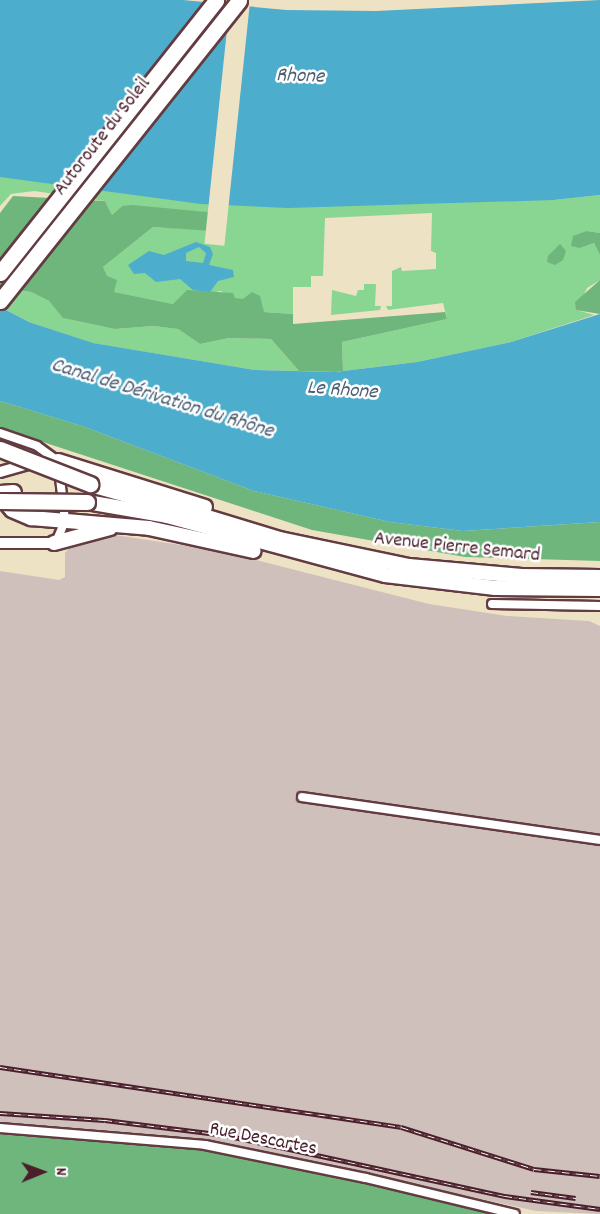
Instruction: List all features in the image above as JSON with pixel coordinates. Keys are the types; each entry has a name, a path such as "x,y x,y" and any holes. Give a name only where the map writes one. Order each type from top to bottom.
{"highway":[{"name":"Autoroute du Soleil","path":"0,273 216,0"},
{"name":"Autoroute du Soleil","path":"0,301 238,0"},
{"path":"0,449 88,493 359,570"},
{"path":"58,460 312,545"},
{"path":"0,495 88,493 181,509 312,545"},
{"path":"0,501 88,493"},
{"path":"0,495 12,510 31,518 123,525 195,535 327,569 359,570"},
{"path":"54,543 123,525"},
{"name":"Avenue Pierre Semard","path":"312,545 455,571 600,577"},
{"name":"Avenue Pierre Semard","path":"359,570 456,585 600,589"}],"street":[{"path":"0,434 37,446 58,460 65,521 63,533 54,543 0,543"},
{"path":"0,434 12,451 1,472"},
{"path":"1,472 42,460 58,460"},
{"path":"31,518 57,510 63,492"},
{"path":"492,604 600,606"},
{"path":"302,796 600,840"},
{"name":"Rue Descartes","path":"0,1128 206,1145 346,1173 515,1214"}],"shaded area":[{"path":"115,535 220,551 429,604 507,616 589,621 600,626 600,1214 536,1211 285,1156 189,1139 0,1123 0,571 59,580 65,577 65,553 71,546"}],"green space":[{"path":"0,177 554,200 600,195 600,233 587,231 580,248 594,243 600,255 600,280 587,288 577,310 594,315 511,342 417,362 343,371 342,342 447,319 443,303 388,310 386,306 392,306 392,271 401,267 402,271 436,269 436,253 431,251 432,213 325,218 323,276 311,276 311,287 293,287 293,314 264,312 220,291 173,304 113,292 103,267 153,227 212,230 217,213 122,206 112,215 105,201 34,191 11,194 0,206"},
{"path":"13,196 105,201 112,215 122,206 132,205 217,213 219,223 212,231 153,227 103,267 107,276 117,280 114,292 173,304 187,290 233,293 235,298 243,299 252,292 260,296 264,312 293,314 293,324 445,312 447,319 342,342 343,371 335,372 299,371 271,339 229,338 200,344 178,329 153,326 115,329 63,318 49,301 31,292 0,287 0,213"},
{"path":"587,231 600,233 600,255 594,243 580,248 571,246 573,236"},
{"path":"560,244 566,251 563,260 555,265 547,262 548,256"},
{"path":"600,280 600,314 576,310 575,302"},
{"path":"364,284 376,284 375,306 381,306 380,310 331,315 332,290 356,296 358,290 364,290"},
{"path":"0,287 31,292 49,301 64,318 115,329 153,326 178,329 200,344 229,338 271,339 299,371 255,370 92,343 29,322 0,307"},
{"path":"0,401 82,426 254,491 390,522 463,531 600,522 600,561 465,557 312,530 0,428"},
{"path":"0,1131 184,1145 240,1154 499,1214 0,1214"}],"water":[{"name":"Rhone","path":"0,0 183,0 286,10 376,11 600,0 600,195 554,200 288,208 201,204 0,177"},
{"path":"196,242 210,247 213,254 209,265 233,270 234,277 218,281 210,292 193,290 180,279 156,282 145,273 134,274 128,265 149,251 164,255","holes":["199,247 206,253 203,263 186,261 186,253"]},
{"path":"0,307 29,322 93,343 255,370 335,372 417,362 511,342 600,314 600,522 463,531 390,522 254,491 82,426 0,401"}],"pier":[{"path":"230,1 250,3 224,246 204,244"}],"railway":[{"path":"0,1067 401,1127 534,1169 600,1176"},
{"path":"0,1113 105,1120 225,1135 505,1196 600,1209"},
{"path":"531,1192 576,1198"}],"water label":[{"name":"Le Rhone","path":"342,391"},
{"name":"Canal de Dérivation du Rhône","path":"162,399"}]}
